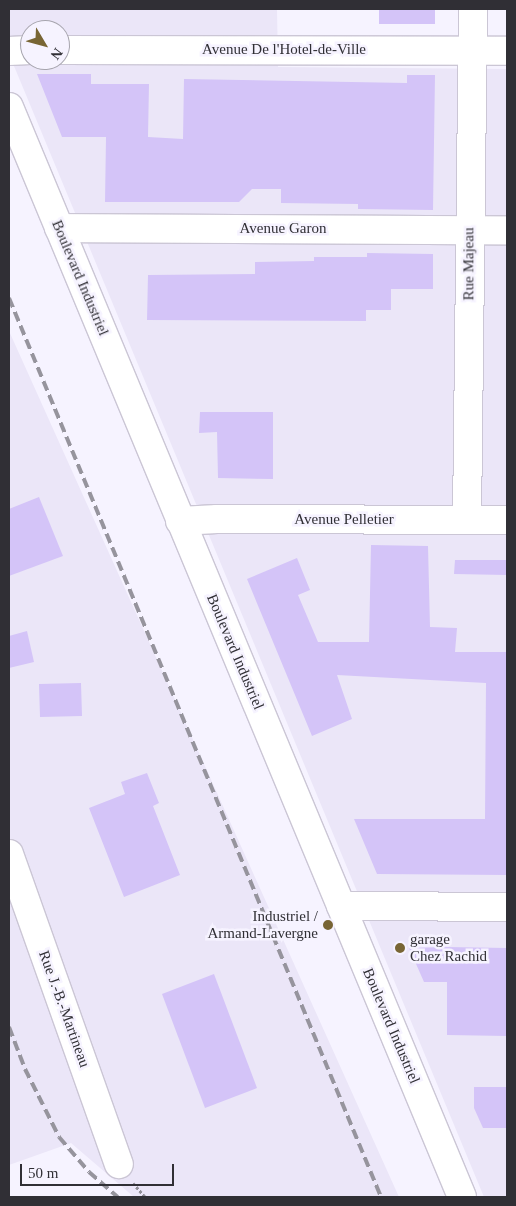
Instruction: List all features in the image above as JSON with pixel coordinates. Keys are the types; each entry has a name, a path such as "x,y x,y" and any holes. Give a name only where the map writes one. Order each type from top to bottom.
{"street":[{"name":"Rue Majeau","path":"467,520 473,9"},
{"name":"Avenue De l'Hotel-de-Ville","path":"70,50 507,51"},
{"name":"Boulevard Industriel","path":"9,107 462,1197"},
{"name":"Avenue Garon","path":"59,228 507,230"},
{"name":"Avenue Pelletier","path":"180,521 217,519 507,520"},
{"name":"Rue J.-B.-Martineau","path":"9,854 119,1164"},
{"path":"342,906 507,907"}],"shaded area":[{"path":"9,9 277,9 278,67 507,69 507,1197 484,1197 9,54"},
{"path":"9,331 399,1197 134,1197 71,1143 9,1165"}],"building":[{"path":"379,9 435,9 435,24 379,24"},
{"path":"37,74 91,74 91,84 149,84 148,137 183,139 184,79 407,83 407,75 435,75 433,210 358,209 358,204 281,203 281,189 252,189 239,202 105,202 106,137 62,137"},
{"path":"367,253 433,254 433,289 391,289 391,310 366,310 366,321 147,320 148,275 255,274 255,262 314,261 314,257 367,257"},
{"path":"200,412 273,412 273,479 218,478 217,432 199,433"},
{"path":"39,497 63,556 9,576 9,509"},
{"path":"371,545 428,546 430,627 457,628 455,652 507,652 507,875 377,874 354,819 485,819 486,683 337,675 352,719 312,736 247,579 297,558 310,590 298,595 318,642 369,642"},
{"path":"455,560 507,560 507,575 454,574"},
{"path":"27,631 34,662 9,668 9,636"},
{"path":"81,683 82,716 40,717 39,684"},
{"path":"147,773 159,803 153,806 180,875 124,897 89,808 125,794 121,782"},
{"path":"409,948 507,948 507,1036 447,1035 447,982 424,982"},
{"path":"214,974 257,1088 205,1108 162,994"},
{"path":"474,1087 507,1087 507,1128 483,1128 474,1108"}],"railway":[{"path":"9,298 381,1197"},
{"path":"9,1027 25,1069 59,1137 89,1172 118,1197"}],"place":[{"name":"Industriel / Armand-Lavergne","path":"328,925"},
{"name":"garage Chez Rachid","path":"400,948"}]}
